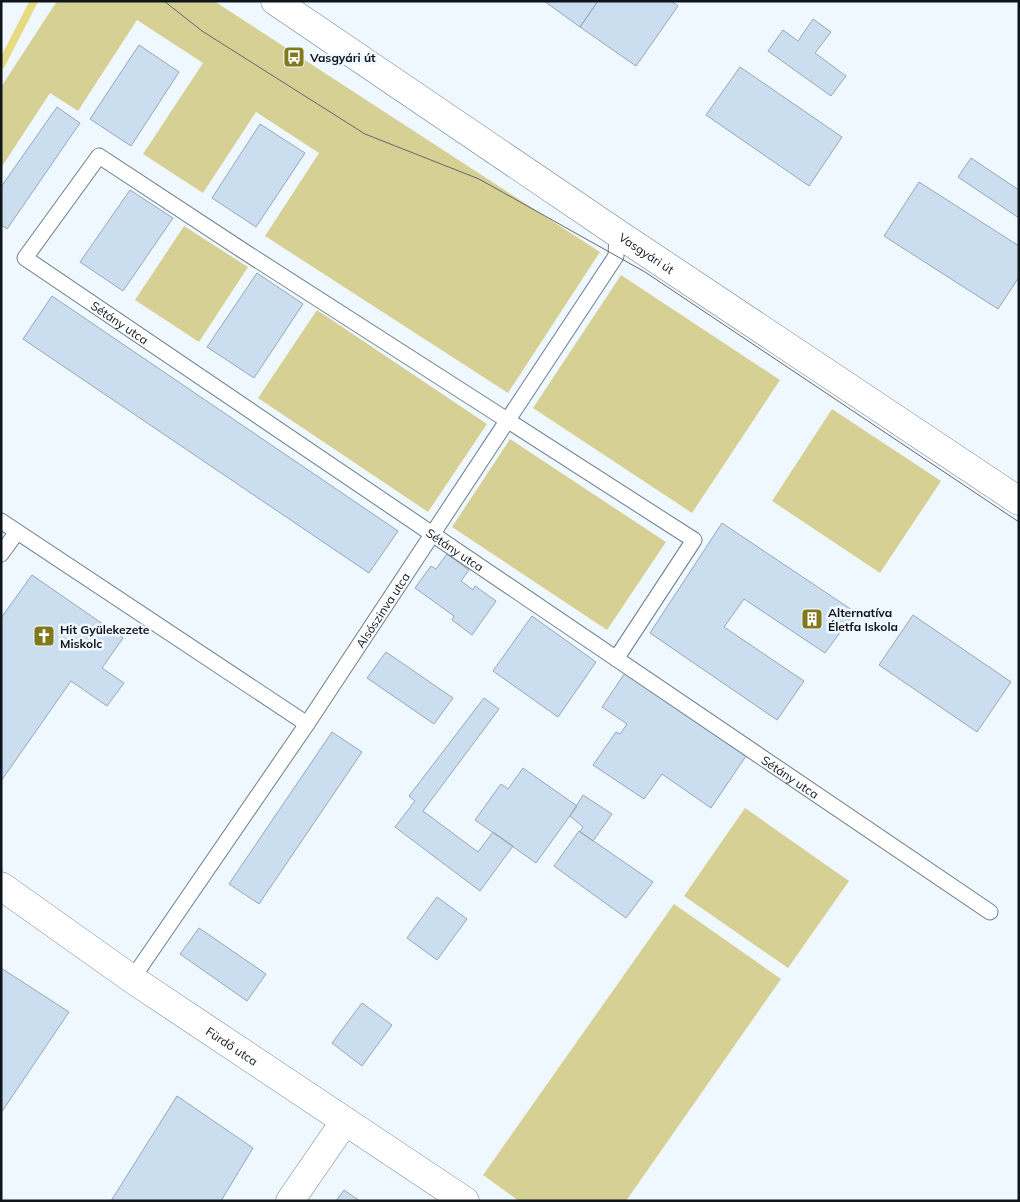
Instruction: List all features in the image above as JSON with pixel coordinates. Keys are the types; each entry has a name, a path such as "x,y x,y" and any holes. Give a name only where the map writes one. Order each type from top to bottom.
{"street":[{"name":"Vasgyári út","path":"275,1 617,233 1019,501"},
{"name":"Fürdő utca","path":"1,886 132,979 465,1201"},
{"path":"290,1201 345,1121"}],"lane":[{"name":"Sétány utca","path":"510,420 245,252 99,156 25,258 431,535 990,912"},
{"name":"Alsószinva utca","path":"132,979 307,724 431,535 510,420 616,256 617,233"},
{"path":"510,420 694,540 616,659"},
{"path":"1,521 307,724"},
{"path":"1,554 17,532"}],"shaded area":[{"path":"57,1 214,1 600,252 508,393 265,236 319,153 256,112 203,193 143,154 203,63 137,20 78,111 50,93 1,168 1,87"},
{"path":"184,226 248,267 199,342 135,300"},
{"path":"621,275 780,380 692,513 533,408"},
{"path":"317,310 487,424 428,512 258,398"},
{"path":"832,409 941,481 880,573 772,501"},
{"path":"510,439 666,542 607,630 452,527"},
{"path":"745,808 849,881 788,968 684,896"},
{"path":"674,904 781,979 626,1201 519,1201 483,1175"}],"building":[{"path":"544,1 598,1 580,27"},
{"path":"598,1 671,1 678,6 636,66 580,27"},
{"path":"813,19 831,32 815,53 846,76 831,96 768,51 783,30 798,41"},
{"path":"139,45 179,72 131,146 90,119"},
{"path":"740,67 842,137 809,186 706,115"},
{"path":"57,107 80,123 7,229 1,225 1,187"},
{"path":"260,124 305,153 256,227 212,198"},
{"path":"971,158 1019,190 1019,218 958,177"},
{"path":"919,182 1019,246 1019,277 998,309 884,236"},
{"path":"130,190 173,218 123,291 80,262"},
{"path":"257,273 303,304 254,378 207,347"},
{"path":"52,296 398,531 369,573 23,339"},
{"name":"Alternatíva Életfa Iskola","path":"722,523 855,612 825,653 744,599 724,627 804,681 777,720 650,633"},
{"path":"447,554 469,570 461,581 473,590 475,586 496,601 472,635 452,620 454,616 415,588 431,566 436,569"},
{"path":"32,575 123,638 102,668 124,683 107,706 71,681 1,781 1,618"},
{"path":"913,615 1011,682 977,732 879,665"},
{"path":"532,616 596,662 558,717 493,671"},
{"path":"386,652 453,698 434,724 367,678"},
{"path":"625,673 746,756 711,808 662,774 644,799 593,765 616,732 620,734 627,724 602,707"},
{"path":"484,698 499,709 423,811 478,852 493,832 513,846 480,891 395,827 415,801 409,796"},
{"path":"332,732 362,752 259,904 229,884"},
{"path":"523,768 577,806 536,863 475,820 501,784 508,789"},
{"path":"583,795 612,814 593,841 580,832 583,827 570,816"},
{"path":"579,831 653,882 626,918 554,866"},
{"path":"437,897 467,919 437,960 407,938"},
{"path":"199,928 266,974 247,1001 180,954"},
{"path":"1,968 69,1012 1,1113"},
{"path":"362,1003 392,1025 362,1066 332,1043"},
{"path":"177,1096 253,1148 221,1201 111,1201"},
{"path":"344,1190 360,1201 336,1201"}],"waterway":[{"path":"1,65 34,1"}],"tram line":[{"path":"164,1 202,31 365,134 479,179 645,272 1019,522"}],"place":[{"name":"Vasgyári út","path":"294,57"},
{"name":"Alternatíva Életfa Iskola","path":"812,619"},
{"name":"Hit Gyülekezete Miskolc","path":"44,636"}]}
